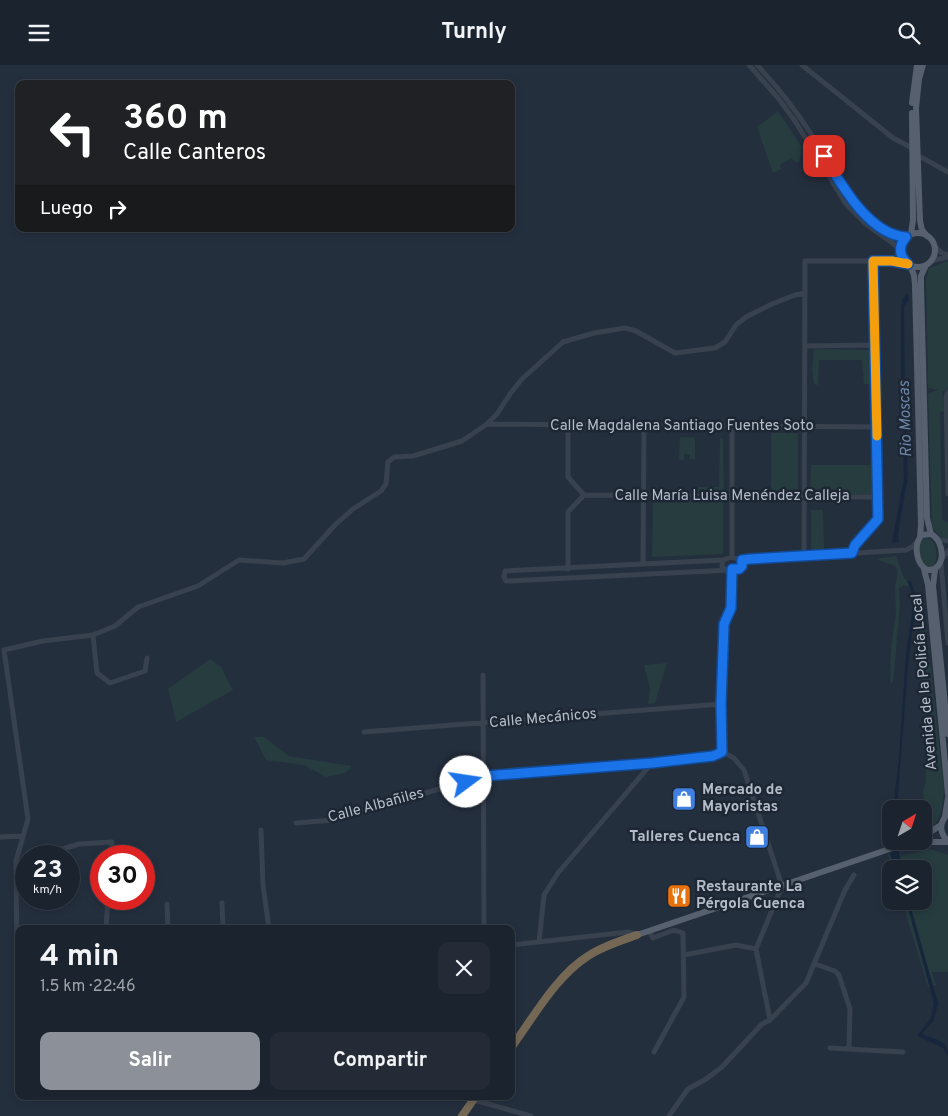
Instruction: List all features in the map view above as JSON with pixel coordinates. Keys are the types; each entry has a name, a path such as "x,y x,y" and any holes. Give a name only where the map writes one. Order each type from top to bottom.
{"highway":[{"path":"515,1042 558,983 573,968 586,957 605,946 637,935"},
{"path":"462,1116 474,1100"}],"main road":[{"path":"917,65 912,100 913,220 908,236 902,242 900,252 902,259 909,265 914,275 915,285 921,519 918,557 924,569 935,570 941,562 937,539 931,534 927,518 921,285 922,273 934,254 934,246 932,240 922,230 920,221 917,155 916,108 923,65"},
{"path":"908,236 920,233 927,236"},
{"path":"909,265 918,267 928,263"},
{"path":"919,539 924,534 931,534"},
{"name":"Avenida de la Policía Local","path":"924,569 928,585 948,794"},
{"name":"Avenida de la Policía Local","path":"935,570 933,584 948,734"},
{"path":"932,831 941,825 946,815 948,798"},
{"path":"941,825 942,835 948,842"},
{"path":"932,842 948,842"},
{"path":"637,935 889,850"}],"street":[{"path":"749,65 796,121 846,204 867,225 895,245 900,252 892,261"},
{"path":"757,65 792,105 812,134 844,189 859,207 888,232 896,236 908,236"},
{"path":"802,65 893,138 912,148"},
{"path":"917,155 948,172"},
{"path":"934,246 948,256"},
{"path":"928,263 948,256"},
{"path":"804,555 805,261 892,261 909,265"},
{"path":"852,553 855,545 878,519 873,261"},
{"path":"17,925 16,861 28,819 4,650 43,641 93,635 115,626 138,607 198,586 239,560 283,563 304,559 335,525 353,509 381,491 386,484 388,462 394,457 413,456 462,441 487,424 497,414 522,379 563,342 594,333 625,328 636,331 675,353 708,349 720,345 736,325 746,317 772,304 805,293"},
{"path":"805,345 876,345"},
{"path":"947,395 948,494"},
{"name":"Calle Magdalena Santiago Fuentes Soto","path":"487,424 644,426 732,424 877,427"},
{"path":"732,424 732,557"},
{"path":"568,425 568,477 584,495 568,512 568,569"},
{"path":"643,564 644,426"},
{"name":"Calle María Luisa Menéndez Calleja","path":"584,495 879,497"},
{"path":"906,550 912,547 919,539"},
{"path":"937,539 948,541"},
{"path":"742,560 742,566 739,569 506,581 504,577 505,571 723,560 732,557 742,560 906,550 913,552 918,557"},
{"path":"948,551 941,562 946,591 948,643"},
{"path":"723,560 722,566 728,569"},
{"path":"728,569 731,608 724,624 721,704 722,752 734,758 744,770 782,885 756,949 770,1020"},
{"path":"93,635 96,673 110,683 145,671 147,658"},
{"path":"483,675 484,925"},
{"name":"Calle Mecánicos","path":"364,732 721,704"},
{"name":"Calle Albañiles","path":"296,823 333,820 484,776 652,763 713,756 722,752"},
{"path":"540,942 544,895 558,873 652,763"},
{"path":"261,830 263,885 268,925"},
{"path":"0,837 23,836"},
{"path":"76,845 112,842 112,845"},
{"path":"669,1116 688,1089 722,1067 762,1024 770,1020 806,983 845,890 854,875"},
{"path":"222,903 223,925"},
{"path":"167,904 168,925"},
{"path":"106,925 107,910"},
{"path":"649,931 653,938 674,930 683,933 684,955 684,997 654,1052"},
{"path":"515,945 628,932 637,935"},
{"path":"684,955 736,945 756,949"},
{"path":"815,963 835,971 839,975 850,1009 849,1049"},
{"path":"830,1048 902,1052"},
{"path":"481,1100 530,1116"}],"green space":[{"path":"778,111 802,147 799,162 795,162 791,158 780,165 781,169 773,173 757,127"},
{"path":"948,261 948,386 942,392 944,411 940,412 942,519 948,523 948,538 938,534 932,524 928,393 938,390 928,388 926,279 929,268"},
{"path":"814,349 871,350 871,384 864,384 862,360 819,360 818,385 814,384 812,369"},
{"path":"771,433 798,433 798,493 771,493"},
{"path":"680,437 695,438 695,460 690,459 690,454 684,454 684,460 679,460"},
{"path":"720,438 723,438 724,492 698,492 698,487 719,487"},
{"path":"811,465 871,465 872,494 810,494"},
{"path":"653,500 723,500 723,554 652,557"},
{"path":"811,510 823,510 824,549 811,549"},
{"path":"925,538 932,541 937,553 934,565 929,568 923,565 919,552 920,541"},
{"path":"896,556 909,587 905,585 899,588 900,605 893,683 890,682 891,648 896,612 895,588 898,570 895,566 876,559"},
{"path":"925,616 944,789 939,817 932,827 932,800 924,800 923,791 926,782 920,623"},
{"path":"210,659 221,667 233,690 176,722 168,689"},
{"path":"667,663 655,703 648,704 650,689 644,665"},
{"path":"254,737 264,737 289,756 352,766 345,773 326,777 304,765 266,760"},
{"path":"932,849 948,855 948,972 932,972 936,985 928,987 905,910 932,910 932,860 890,860 888,855 900,853 901,856"}],"water":[{"path":"908,293 909,300 904,306 908,476 898,534 899,542 892,542 904,477 901,397 901,311 902,300"},
{"path":"907,580 911,582 917,597 908,666 898,800 894,800 906,654 914,598"},
{"path":"908,910 912,910 938,1003 934,1020 922,1034 943,1043 946,1046 948,1056 943,1048 917,1036 931,1018 934,1003"}],"waterway":[{"name":"Rio Moscas","path":"894,850 896,860"}],"slow traffic":[{"path":"877,436 873,261 892,261 908,264 906,263"}],"place":[{"name":"Mercado de Mayoristas","path":"684,799"},
{"name":"Talleres Cuenca","path":"757,837"},
{"name":"Restaurante La Pérgola Cuenca","path":"679,896"}],"route":[{"path":"466,782 484,776 652,763 713,756 722,752 721,704 724,624 731,608 732,569 739,569 742,566 742,560 852,553 855,545 878,519 880,514 873,261 892,261 908,264 902,259 900,250 902,242 906,237 896,236 872,220 844,189 824,156"}]}
